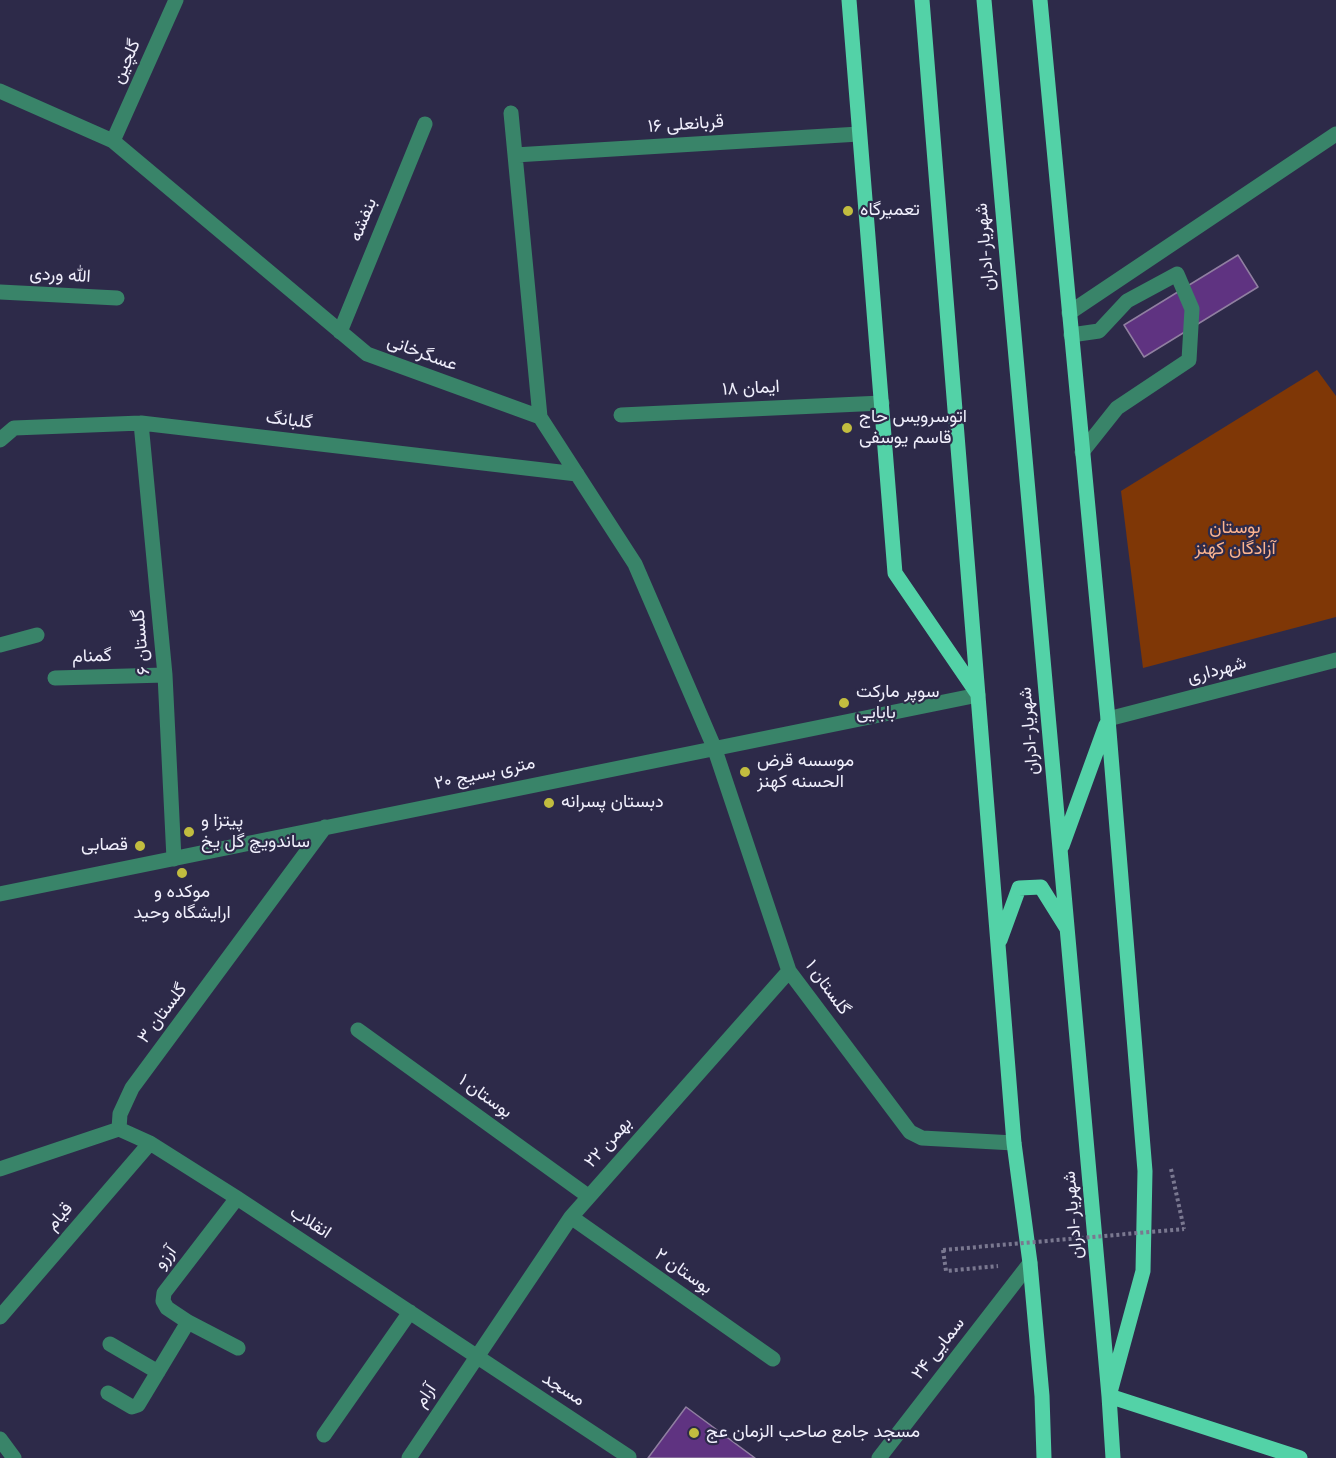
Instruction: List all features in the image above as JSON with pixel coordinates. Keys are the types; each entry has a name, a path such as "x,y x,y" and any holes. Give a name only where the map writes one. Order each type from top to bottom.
{"main road":[{"path":"849,0 895,573 978,695"},
{"path":"922,0 1014,1143 1030,1263 1042,1396 1044,1458"},
{"name":"شهریار-ادران","path":"984,0 1113,1458"},
{"path":"1040,0 1108,719 1145,1172 1143,1272 1109,1396 1300,1458"},
{"path":"1060,852 1108,719"},
{"path":"998,944 1019,888 1041,887 1067,929"}],"street":[{"name":"گلچین","path":"113,141 176,0"},
{"name":"عسگرخانی","path":"0,91 113,141 367,354 540,417"},
{"path":"511,113 540,417 635,564 714,747"},
{"name":"بنفشه","path":"340,332 425,124"},
{"name":"قربانعلی ۱۶","path":"515,155 859,134"},
{"path":"1069,314 1336,134"},
{"path":"1071,335 1100,331 1127,301 1177,274 1192,309 1189,360 1117,408 1082,452"},
{"name":"الله وردی","path":"0,292 117,298"},
{"name":"ایمان ۱۸","path":"621,415 882,403"},
{"name":"گلبانگ","path":"0,440 14,428 141,423 577,474"},
{"name":"گلستان ۶","path":"141,423 165,675 174,859"},
{"path":"0,645 37,635"},
{"name":"شهرداری","path":"1108,719 1336,660"},
{"name":"گمنام","path":"56,678 165,675"},
{"name":"۲۰ متری بسیج","path":"0,894 978,695"},
{"name":"گلستان ۱","path":"714,747 789,971 910,1132 922,1138 1014,1143"},
{"name":"گلستان ۳","path":"119,1129 120,1114 132,1088 325,827"},
{"name":"۲۲ بهمن","path":"476,1356 571,1217 588,1196 789,971"},
{"name":"بوستان ۱","path":"358,1030 588,1196"},
{"path":"0,1169 119,1129"},
{"name":"انقلاب","path":"119,1129 150,1143 237,1198 476,1356"},
{"name":"قیام","path":"0,1317 150,1143"},
{"name":"آرزو","path":"237,1198 164,1293 163,1301 167,1308 188,1322 238,1348"},
{"name":"بوستان ۲","path":"571,1217 773,1359"},
{"name":"سمایی ۲۴","path":"879,1458 1030,1263"},
{"path":"324,1434 410,1312"},
{"path":"108,1393 136,1407 188,1322"},
{"path":"110,1344 158,1372"},
{"name":"مسجد","path":"476,1356 629,1457"},
{"name":"آرام","path":"409,1458 476,1356"},
{"path":"0,1438 14,1458"}],"path":[{"path":"1030,1263 946,1271 943,1250 1184,1230 1170,1167"}],"green space":[{"name":"بوستان آزادگان کهنز","path":"1317,370 1336,396 1336,617 1143,668 1121,491"}],"building":[{"path":"1238,255 1258,287 1144,357 1124,325"},
{"name":"مسجد جامع صاحب الزمان عج","path":"686,1407 755,1458 648,1458"}],"place":[{"name":"تعمیرگاه","path":"848,211"},
{"name":"اتوسرویس حاج قاسم یوسفی","path":"847,428"},
{"name":"سوپر مارکت بابایی","path":"844,703"},
{"name":"موسسه قرض الحسنه کهنز","path":"745,772"},
{"name":"دبستان پسرانه","path":"549,803"},
{"name":"پیتزا و ساندویچ گل یخ","path":"189,832"},
{"name":"قصابی","path":"140,846"},
{"name":"موکده و ارایشگاه وحید","path":"182,873"},
{"name":"مسجد جامع صاحب الزمان عج","path":"694,1433"}]}
